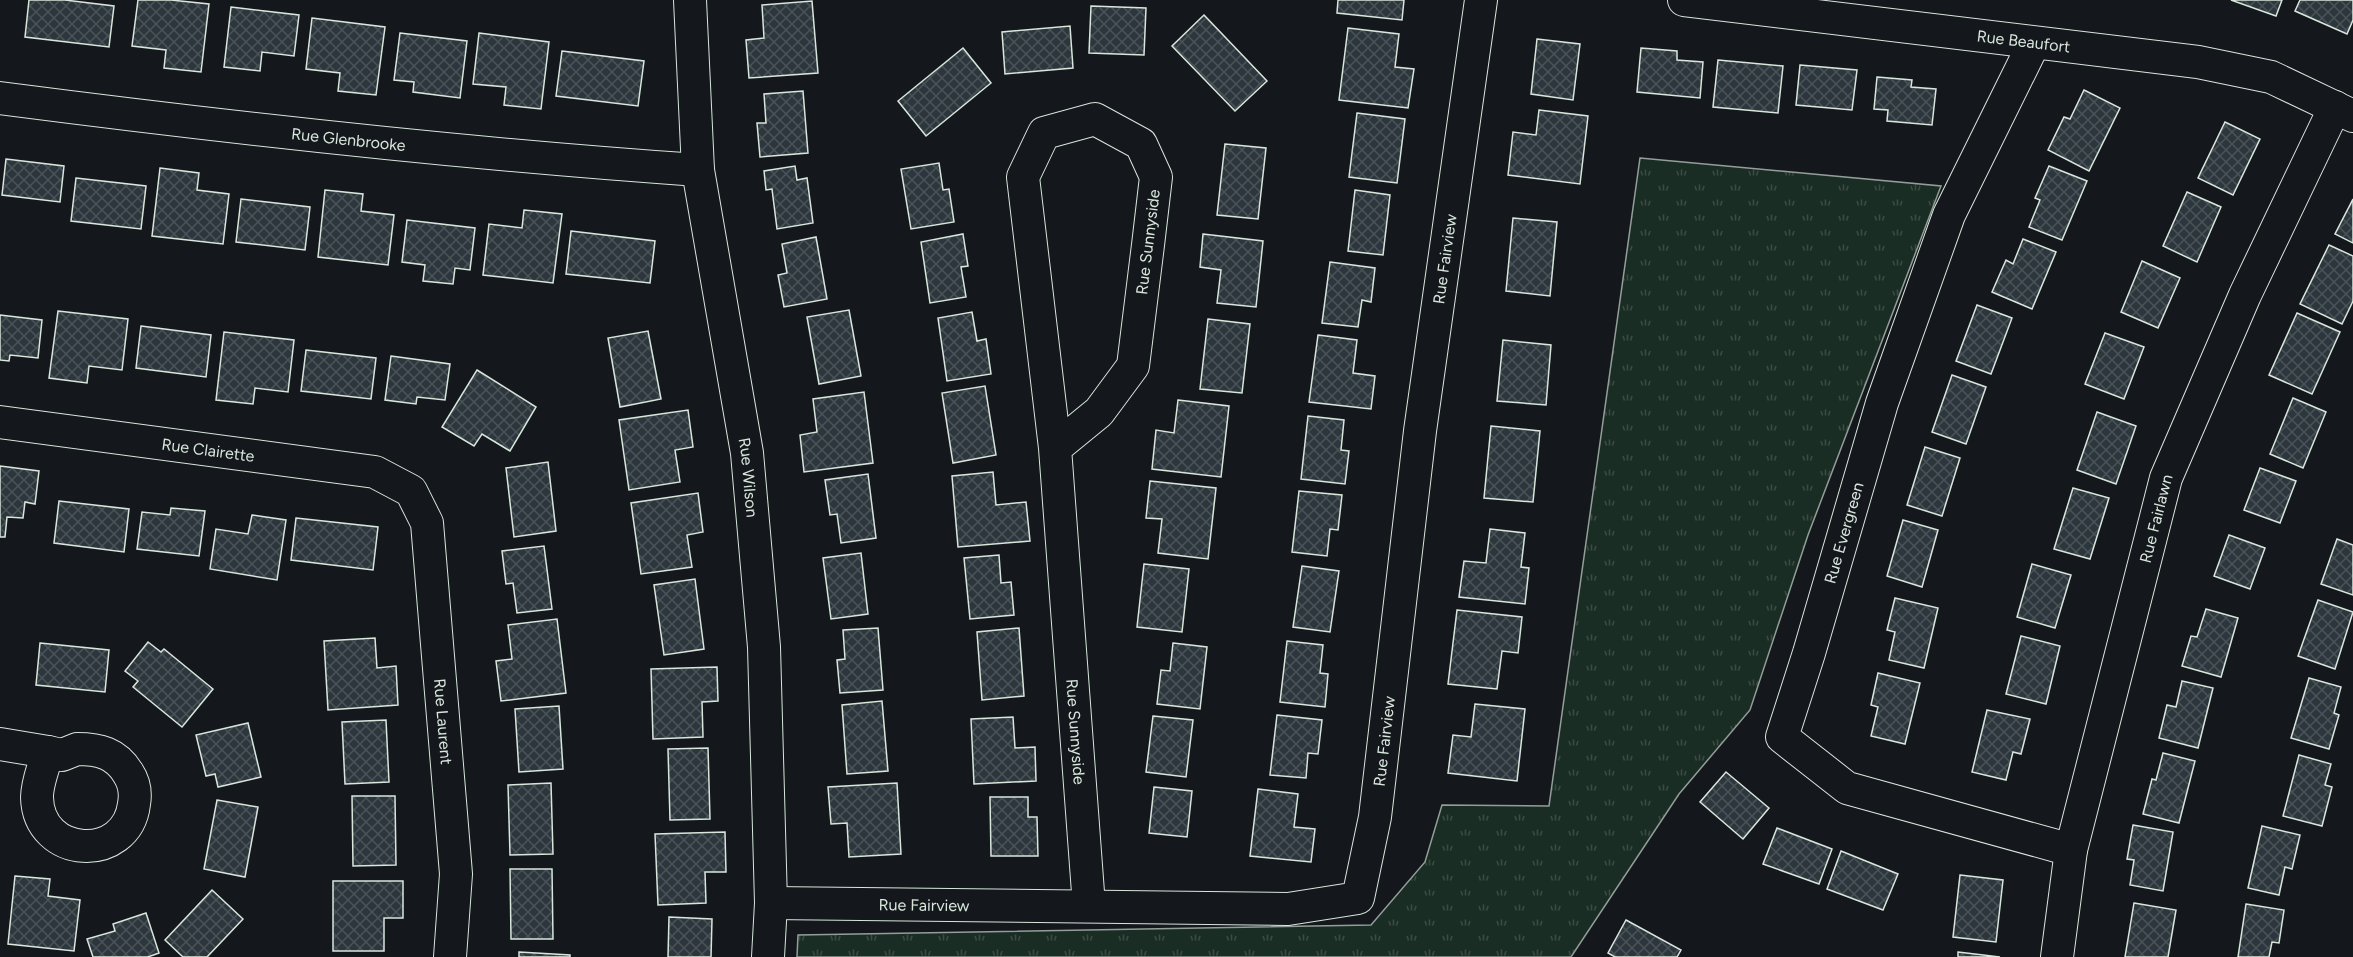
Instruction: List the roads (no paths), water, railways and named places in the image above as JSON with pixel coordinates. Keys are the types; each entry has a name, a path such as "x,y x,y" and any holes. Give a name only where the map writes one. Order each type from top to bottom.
{"street":[{"name":"Rue Wilson","path":"690,0 698,170 747,453 764,647 771,903 768,957"},
{"name":"Rue Fairview","path":"771,903 1288,909 1358,898 1375,817 1420,431 1481,0"},
{"name":"Rue Beaufort","path":"1684,0 2198,63 2271,77 2344,112"},
{"name":"Rue Evergreen","path":"2034,43 1949,215 1882,403 1782,737 1847,788 2071,850"},
{"name":"Rue Glenbrooke","path":"0,98 173,121 576,162 698,170"},
{"name":"Rue Fairlawn","path":"2057,957 2071,850 2166,478 2245,294 2344,112"},
{"name":"Rue Sunnyside","path":"1054,448 1099,412 1133,366 1156,177 1141,144 1095,119 1044,133 1023,177 1031,226 1054,448 1089,906"},
{"name":"Rue Clairette","path":"0,423 375,472 411,491"},
{"name":"Rue Laurent","path":"411,491 428,523 456,874 450,957"},
{"path":"0,744 48,752"}]}
